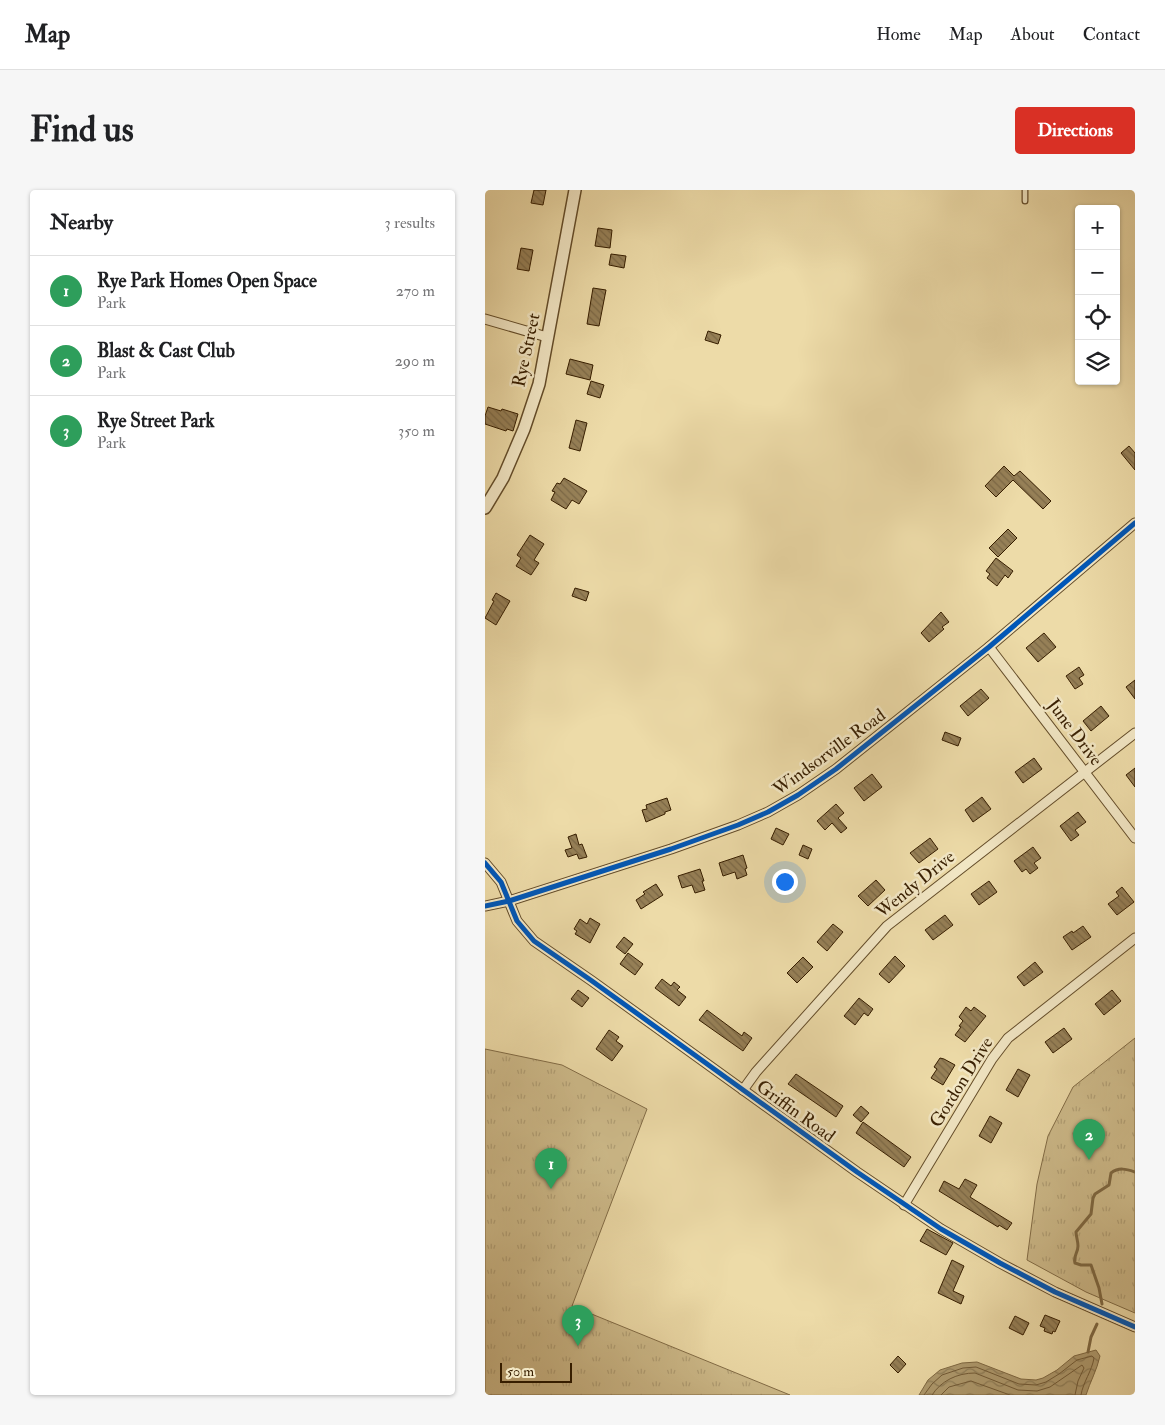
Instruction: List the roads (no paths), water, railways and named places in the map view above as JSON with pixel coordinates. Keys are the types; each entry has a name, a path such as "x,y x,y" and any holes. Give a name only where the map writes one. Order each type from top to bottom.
{"street":[{"name":"Rye Street","path":"485,508 503,478 524,429 539,384 575,190"},
{"path":"485,319 547,337"},
{"name":"Windsorville Road","path":"485,906 509,901 671,849 768,812 799,795 989,647 1135,523"},
{"name":"June Drive","path":"989,647 1135,838"},
{"name":"Wendy Drive","path":"743,1090 887,926 1135,733"},
{"name":"Griffin Road","path":"485,863 501,882 517,921 533,941 592,981 857,1172 941,1229 1041,1286 1135,1327"},
{"name":"Gordon Drive","path":"904,1205 992,1059 1008,1038 1135,938"}],"lane":[{"path":"1025,190 1025,201"}],"water":[{"path":"1096,1350 1100,1356 1086,1395 919,1395 928,1380 940,1370 962,1363 977,1362 1021,1379 1036,1380 1057,1370 1074,1356"}],"waterway":[{"path":"1102,1304 1091,1265 1075,1263 1078,1246 1076,1232 1091,1214 1095,1194 1109,1185 1111,1173 1123,1169 1135,1172"},
{"path":"1088,1352 1091,1337 1097,1324"}],"place":[{"name":"Blast & Cast Club","path":"1089,1160"},
{"name":"Rye Park Homes Open Space","path":"551,1189"},
{"name":"Rye Street Park","path":"578,1346"}]}
